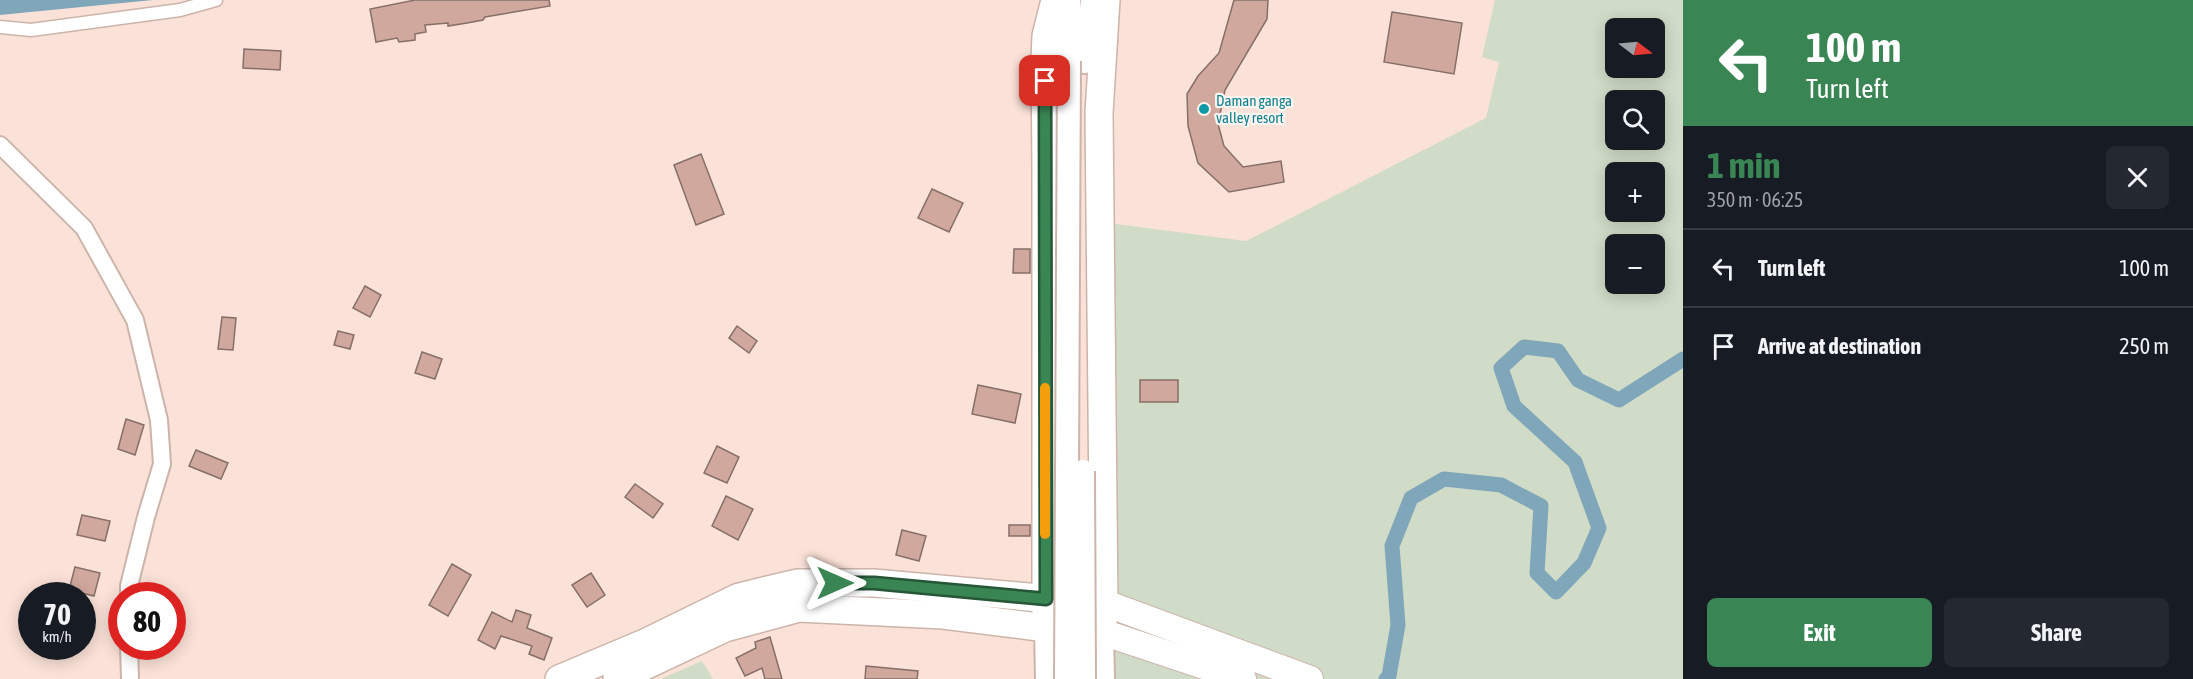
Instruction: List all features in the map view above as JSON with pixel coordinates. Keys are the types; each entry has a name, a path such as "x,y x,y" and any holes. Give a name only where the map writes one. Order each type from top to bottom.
{"highway":[{"path":"1046,628 1045,58 1046,36 1055,0"},
{"path":"617,679 725,628 799,608 943,615 1102,635 1104,605 1099,113 1106,0"},
{"path":"559,679 647,642 739,597 797,583 874,583 1104,605"}],"main road":[{"path":"1069,0 1077,61 1081,234 1084,679"},
{"path":"1066,679 1077,61 1092,0"},
{"path":"1104,605 1113,606 1310,679"},
{"path":"1046,628 1047,679"},
{"path":"1102,679 1102,635 1125,640 1243,679"}],"street":[{"path":"0,27 31,30 180,10 216,0"},
{"path":"0,145 84,228 135,320 159,420 162,464 130,582"},
{"path":"129,660 130,679"}],"green space":[{"path":"1495,0 1683,0 1683,679 1114,679 1108,223 1246,241 1486,118 1499,62 1482,57"},
{"path":"702,661 713,679 661,679"}],"water":[{"path":"0,0 153,0 0,15"}],"building":[{"path":"415,0 549,0 550,6 448,26 448,23 425,25 426,32 415,34 415,40 399,42 397,38 376,42 370,9"},
{"name":"Daman ganga valley resort","path":"1234,0 1268,0 1267,19 1225,90 1218,124 1224,146 1243,167 1281,161 1284,182 1229,192 1198,163 1188,126 1187,94 1198,76 1219,53"},
{"path":"1392,12 1462,23 1454,74 1384,62"},
{"path":"244,49 281,51 280,70 243,68"},
{"path":"701,154 724,214 696,225 674,165"},
{"path":"932,189 963,203 949,232 918,218"},
{"path":"1014,249 1030,249 1030,273 1013,273"},
{"path":"365,286 381,295 370,317 353,308"},
{"path":"222,317 236,318 233,350 218,349"},
{"path":"737,326 757,341 749,353 729,338"},
{"path":"338,331 354,335 350,349 334,345"},
{"path":"422,352 442,359 435,379 415,373"},
{"path":"1140,380 1178,380 1178,402 1140,402"},
{"path":"978,385 1021,394 1015,423 972,414"},
{"path":"126,419 144,425 135,455 118,449"},
{"path":"717,446 739,457 727,483 704,473"},
{"path":"196,450 228,463 221,479 189,466"},
{"path":"635,484 663,504 653,518 625,497"},
{"path":"726,496 753,509 738,540 712,526"},
{"path":"82,515 110,521 105,541 77,535"},
{"path":"1009,525 1030,525 1030,536 1009,536"},
{"path":"902,530 926,536 919,561 896,555"},
{"path":"452,564 471,575 448,616 429,605"},
{"path":"75,567 100,573 96,588 96,582 71,582"},
{"path":"591,573 605,595 587,607 572,585"},
{"path":"516,610 531,615 527,628 552,638 544,660 529,654 532,646 501,636 495,649 478,640 492,612 512,622"},
{"path":"770,637 782,679 765,679 762,668 745,676 736,658 756,648 755,642"},
{"path":"866,666 918,671 917,679 865,679"}],"waterway":[{"path":"1386,679 1389,676 1398,625 1392,546 1411,498 1444,479 1501,485 1541,506 1537,573 1556,592 1584,563 1599,528 1575,462 1514,406 1501,368 1524,347 1558,351 1578,380 1619,400 1683,359"}],"slow traffic":[{"path":"1045,388 1045,534"}],"place":[{"name":"Daman ganga valley resort","path":"1204,109"}],"route":[{"path":"835,583 874,583 1046,599 1045,81"}]}
